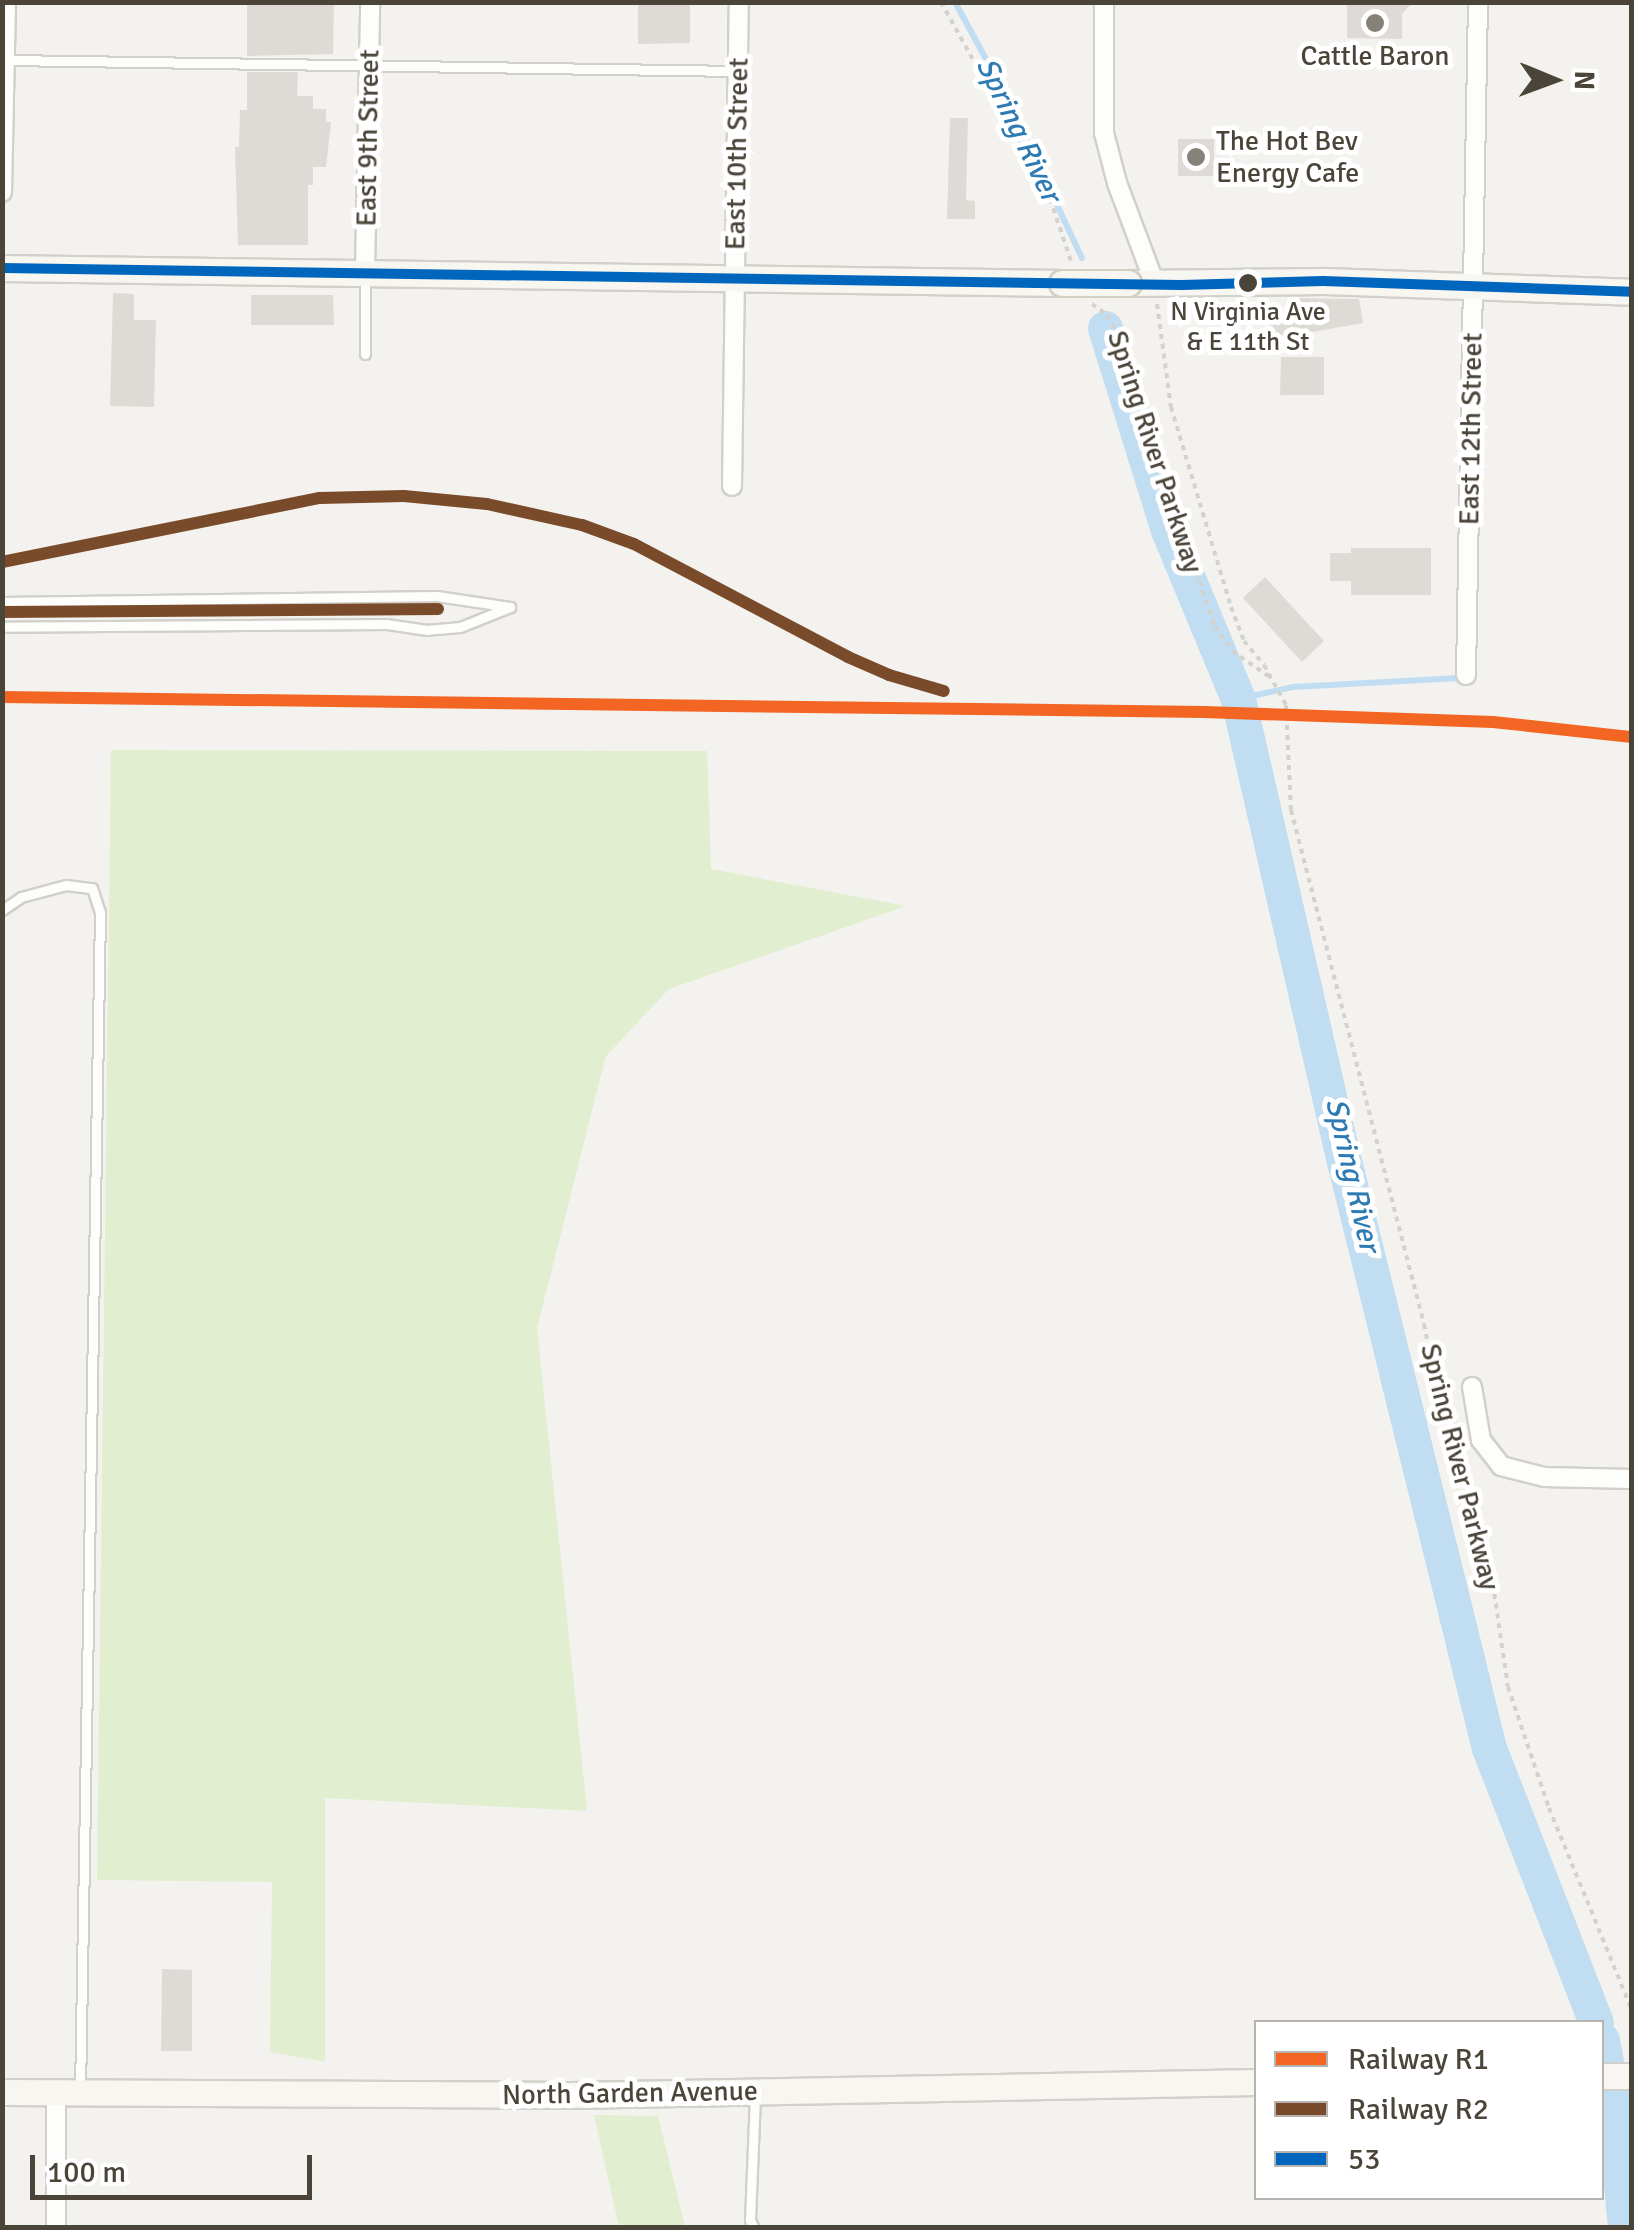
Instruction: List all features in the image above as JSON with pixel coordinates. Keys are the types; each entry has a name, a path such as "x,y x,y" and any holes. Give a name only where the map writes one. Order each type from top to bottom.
{"street":[{"path":"2,192 6,2"},
{"name":"East 9th Street","path":"366,274 370,2"},
{"name":"East 10th Street","path":"732,486 739,2"},
{"path":"1104,2 1104,133 1117,183 1155,284"},
{"name":"East 12th Street","path":"1466,675 1478,2"},
{"path":"2,268 735,279 1068,279 1155,284 1346,281 1474,290 1632,292"},
{"path":"1472,1388 1481,1440 1501,1466 1544,1477 1632,1478"},
{"path":"1604,2076 1630,2076"},
{"name":"North Garden Avenue","path":"2,2092 304,2096 1254,2082"},
{"path":"56,2228 68,2093"}],"lane":[{"path":"4,60 738,71"},
{"path":"365,354 366,274"},
{"path":"2,602 437,596 510,607 460,627 428,630 388,624 2,627"},
{"path":"2,910 21,897 66,885 92,888 100,912 68,2093"},
{"path":"754,2228 750,2220 756,2092"}],"path":[{"path":"941,2 1050,199 1068,279"},
{"name":"Spring River Parkway","path":"1155,284 1165,376 1187,467 1239,630 1283,699 1292,810 1406,1251 1443,1420 1490,1564 1508,1687 1549,1808 1632,2010"},
{"name":"Spring River Parkway","path":"1086,300 1107,315 1117,332 1138,412 1216,626 1232,651 1273,680"}],"green space":[{"path":"111,750 707,751 711,869 906,906 669,989 606,1056 537,1328 587,1811 325,1798 325,2062 270,2052 272,1882 97,1880"},
{"path":"594,2115 658,2116 685,2227 619,2227"}],"building":[{"path":"247,2 334,2 333,54 247,56"},
{"path":"638,2 690,2 690,43 638,44"},
{"name":"Cattle Baron","path":"1347,2 1413,2 1402,14 1402,39 1347,38"},
{"path":"247,72 298,72 297,96 313,96 313,109 326,109 326,122 331,122 326,167 313,167 313,185 308,185 308,245 238,245 235,147 239,147 240,110 247,110"},
{"path":"950,118 968,118 966,200 975,201 975,219 947,219"},
{"name":"The Hot Bev Energy Cafe","path":"1178,139 1214,139 1214,176 1178,176"},
{"path":"113,293 134,294 134,320 156,320 154,407 110,406"},
{"path":"251,295 333,295 334,325 251,325"},
{"path":"1292,298 1359,299 1363,323 1273,339 1268,314 1294,309"},
{"path":"1281,357 1324,357 1324,395 1280,395"},
{"path":"1351,548 1431,548 1431,595 1351,595 1351,581 1330,581 1330,553 1351,553"},
{"path":"1265,577 1324,641 1302,662 1243,598"},
{"path":"162,1969 192,1970 192,2051 161,2051"}],"waterway":[{"name":"Spring River","path":"955,2 1006,96 1082,258"},
{"name":"Spring River","path":"1105,328 1168,530 1238,699 1345,1165 1489,1748 1595,2020"},
{"path":"1238,699 1293,687 1459,678"},
{"name":"Spring River","path":"1604,2051 1614,2105 1625,2228"}],"rail line":[{"name":"R2","path":"2,562 320,498 404,496 487,504 582,525 634,544 848,657 889,675 944,691"},
{"name":"R2","path":"2,612 438,609"},
{"name":"R1","path":"2,697 1204,712 1493,722 1632,737"}],"transit line":[{"name":"53","path":"2,268 1182,285 1323,281 1632,292"}],"place":[{"name":"Cattle Baron","path":"1375,23"},
{"name":"The Hot Bev Energy Cafe","path":"1196,157"},
{"name":"N Virginia Ave & E 11th St","path":"1248,283"}]}
